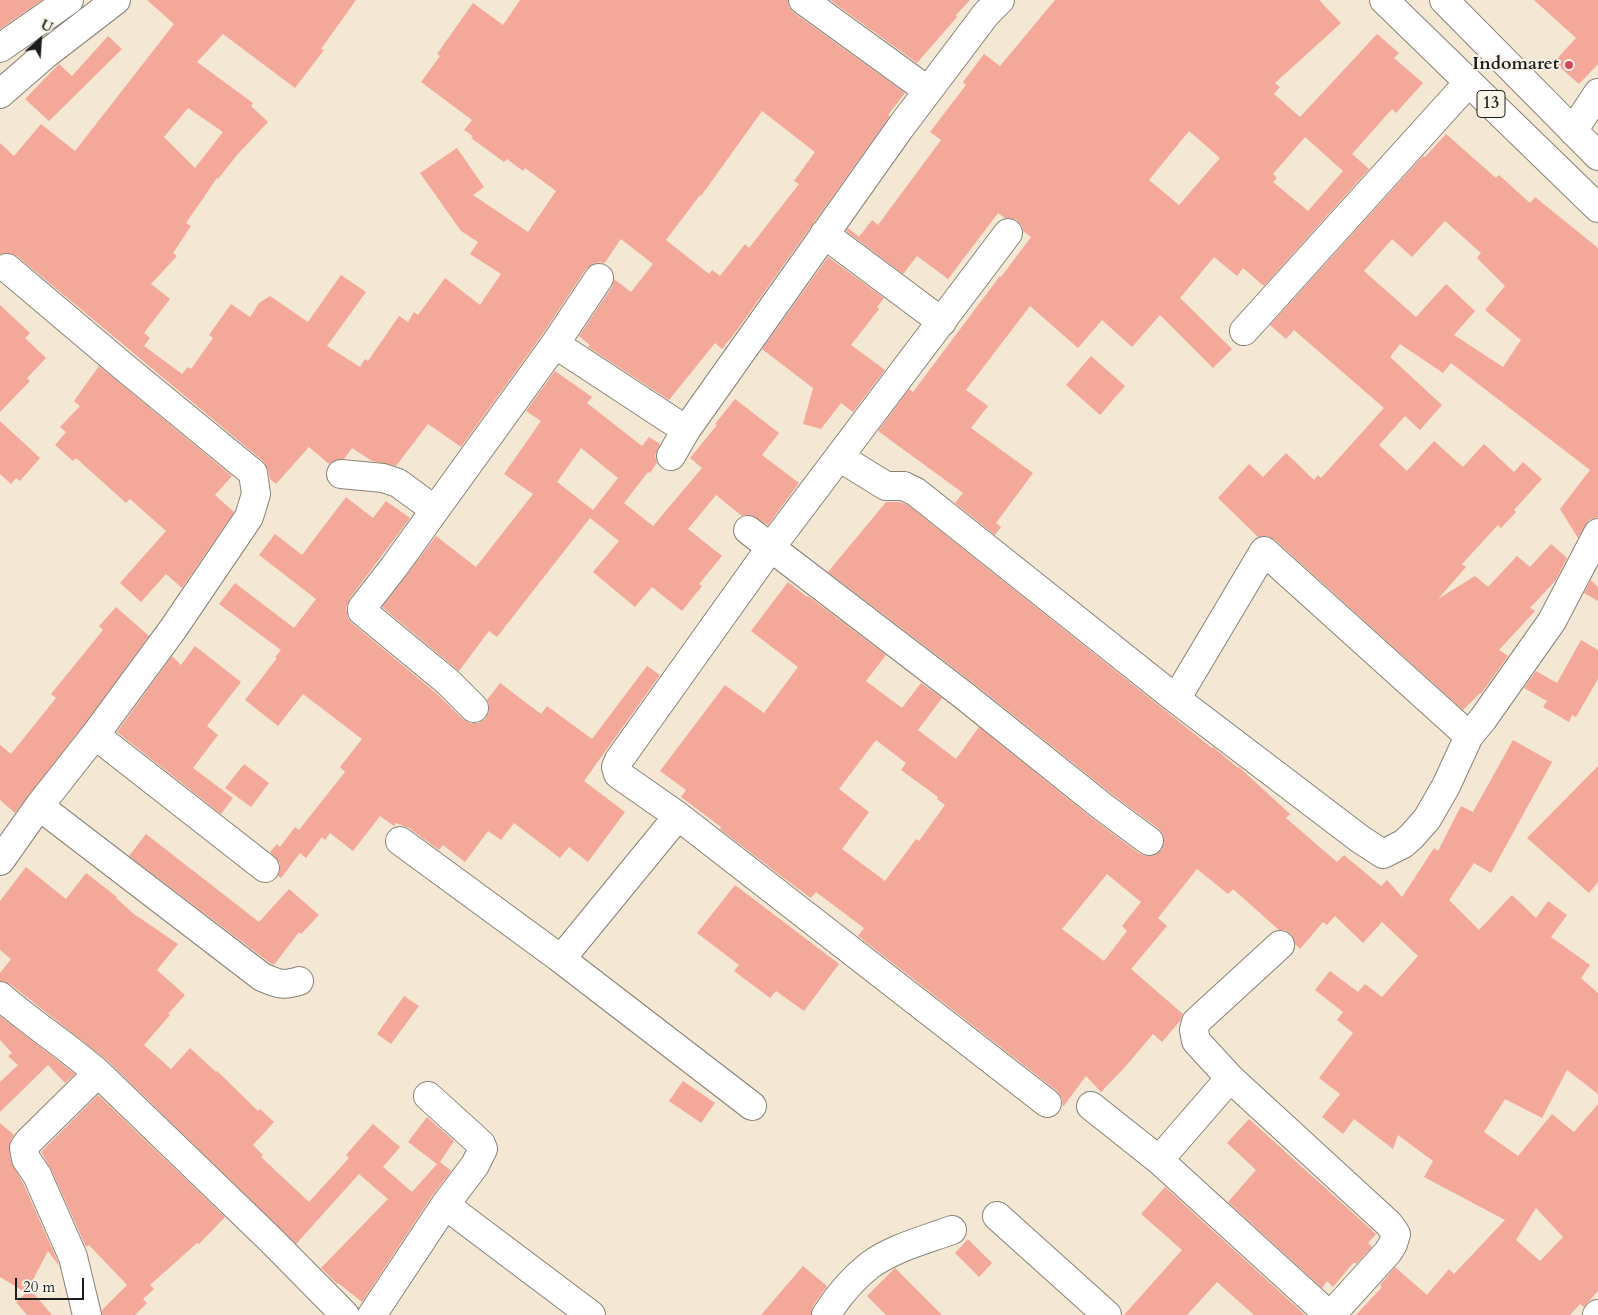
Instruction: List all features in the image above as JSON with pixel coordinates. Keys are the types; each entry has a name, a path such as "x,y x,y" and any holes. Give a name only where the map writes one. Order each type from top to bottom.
{"main road":[{"path":"0,48 69,0"},
{"path":"0,94 46,54 116,0"},
{"path":"802,0 928,90"},
{"path":"670,456 686,430 824,234 928,90 986,14 1000,0"},
{"name":"13","path":"1384,0 1598,208"},
{"name":"13","path":"1444,0 1598,156"},
{"path":"1244,331 1468,82"},
{"path":"1573,131 1598,93"},
{"path":"1008,233 771,547 616,767 618,774 678,816 1048,1103"},
{"path":"824,234 942,322"},
{"path":"0,861 39,806 95,735 173,629 250,517 256,494 253,473 7,268"},
{"path":"474,708 448,682 362,611 363,606 394,567 555,344 599,278"},
{"path":"555,344 686,430"},
{"path":"839,457 886,486 904,486 916,492 1176,699 1360,839 1383,854 1412,837 1427,819 1446,786 1469,736 1552,621 1598,533"},
{"path":"341,474 383,478 398,483 435,510"},
{"path":"748,530 962,694 1149,842"},
{"path":"1176,699 1264,551 1469,736"},
{"path":"95,735 265,868"},
{"path":"39,806 262,977 280,984 299,981"},
{"path":"561,959 678,816"},
{"path":"400,841 561,959 752,1106"},
{"path":"1090,1106 1158,1160 1330,1315 1388,1252 1396,1234 1389,1224 1230,1078 1196,1041 1194,1030 1196,1022 1280,945"},
{"path":"0,996 23,1016 80,1057 98,1073 272,1241 345,1315"},
{"path":"87,1315 73,1257 37,1175 26,1159 24,1148 98,1073"},
{"path":"1158,1160 1230,1078"},
{"path":"372,1315 445,1204 475,1165 483,1149 481,1144 428,1096"},
{"path":"445,1204 591,1315"},
{"path":"997,1216 1107,1315"},
{"path":"826,1315 844,1289 869,1266 893,1252 952,1230"}],"building":[{"path":"0,0 42,0 0,29"},
{"path":"147,0 356,0 321,49 324,50 295,88 223,34 197,62 253,103 251,106 268,122 217,178 186,223 191,226 173,253 177,256 151,284 170,299 144,333 150,338 144,346 182,374 188,367 191,369 213,338 209,335 231,304 250,317 259,303 270,296 308,322 341,275 366,292 327,346 360,367 365,359 368,361 399,316 408,322 414,312 418,315 445,278 480,305 501,274 470,254 478,242 461,231 420,173 457,148 484,187 473,195 528,232 556,191 525,168 523,171 507,159 504,162 471,138 473,136 464,130 472,120 421,82 440,56 437,54 473,3 503,25 520,0 788,0 789,7 794,13 905,93 737,330 722,349 715,343 669,400 588,347 590,345 579,336 612,287 614,279 631,292 653,264 621,239 604,264 600,262 586,269 542,335 461,447 428,424 396,466 372,461 352,448 344,459 335,460 329,464 309,447 276,484 270,479 263,461 17,256 9,253 0,254 0,143 14,156 41,124 75,151 174,24","holes":["188,108 223,132 195,168 164,137","762,111 815,152 794,181 799,184 749,248 745,244 720,276 712,270 709,274 666,240 701,196"]},
{"path":"830,0 970,0 917,63"},
{"path":"1055,0 1319,0 1341,23 1275,83 1280,87 1274,94 1300,117 1377,34 1399,53 1394,58 1423,83 1396,113 1392,109 1352,154 1369,169 1264,286 1243,268 1237,276 1214,257 1180,298 1232,349 1213,368 1160,315 1132,347 1102,320 1078,348 1030,306 966,390 988,406 971,428 1033,473 996,523 1001,527 995,535 955,503 963,493 878,431 909,389 913,392 1031,237 1023,231 1022,226 1017,220 1005,218 998,213 948,279 917,256 903,274 846,231 848,228 859,237 872,220 878,225 941,140 930,132 966,85 963,82 984,54 1000,66","holes":["1189,131 1220,158 1179,205 1149,180","1305,137 1343,171 1308,211 1273,182 1277,178 1273,174"]},
{"path":"1534,0 1598,0 1598,64 1579,84 1554,62 1576,38"},
{"path":"108,36 122,49 49,121 25,99 59,64 72,76"},
{"path":"1446,134 1496,178 1499,175 1530,203 1535,197 1598,248 1598,517 1589,520 1578,538 1560,509 1590,470 1451,363 1443,373 1400,344 1390,357 1442,405 1420,430 1405,416 1379,445 1407,471 1434,441 1463,467 1484,444 1514,472 1523,462 1542,479 1514,510 1516,512 1501,528 1498,525 1462,564 1466,567 1438,599 1475,576 1488,587 1517,556 1530,567 1551,544 1567,558 1556,580 1530,608 1535,611 1499,650 1508,656 1481,694 1463,710 1274,539 1267,536 1258,537 1218,498 1249,464 1263,477 1286,453 1314,480 1318,475 1321,478 1384,408 1294,330 1286,339 1270,325 1423,156 1425,157","holes":["1445,221 1481,253 1477,258 1505,286 1485,310 1521,340 1503,367 1454,335 1475,311 1446,284 1416,317 1364,271 1392,239 1412,257"]},
{"path":"828,257 884,298 877,307 879,309 851,345 885,370 853,412 841,403 821,429 803,424 813,388 762,349"},
{"path":"0,305 30,333 25,338 46,358 27,378 30,381 0,412"},
{"path":"1091,356 1125,386 1100,415 1066,385"},
{"path":"99,366 232,476 215,495 234,512 182,588 166,574 141,602 120,583 166,531 130,499 126,503 76,458 73,461 55,445 66,432 60,427 80,406 74,401"},
{"path":"555,371 592,397 587,403 642,446 649,437 660,444 655,456 657,463 624,503 653,526 702,468 690,458 735,399 779,433 762,455 799,483 768,525 750,515 742,516 716,495 688,529 722,556 699,584 702,586 682,611 652,587 635,607 593,572 619,541 590,518 497,637 489,631 459,671 382,607 436,536 476,567 533,494 504,474 541,421 526,411","holes":["581,448 618,478 593,510 557,482"]},
{"path":"0,421 40,458 20,481 16,478 11,484 0,474"},
{"path":"346,497 373,518 386,501 410,518 350,598 346,608 348,618 437,694 463,719 470,723 478,723 485,719 489,712 487,700 500,683 541,714 547,706 592,739 647,666 660,675 584,781 625,812 588,862 569,847 560,858 514,823 501,840 488,831 465,862 443,845 439,850 409,828 396,823 394,826 380,816 353,851 330,833 325,840 322,837 306,858 300,853 281,878 278,876 280,863 270,852 277,844 280,847 295,827 299,830 345,772 340,767 362,739 303,694 278,726 245,700 281,650 219,604 235,583 294,628 316,599 259,555 275,534 302,555"},
{"path":"886,502 900,502 908,505 1212,748 1239,767 1290,814 1286,818 1337,862 1344,855 1381,886 1387,880 1402,897 1434,848 1438,851 1461,806 1473,812 1513,740 1552,762 1491,873 1474,863 1449,900 1479,930 1512,895 1536,918 1548,901 1567,915 1551,937 1590,965 1581,978 1598,993 1598,1094 1567,1070 1542,1118 1505,1099 1484,1132 1518,1156 1552,1114 1574,1132 1598,1104 1598,1291 1584,1307 1580,1304 1570,1315 1356,1315 1382,1287 1380,1285 1395,1267 1427,1295 1449,1269 1454,1274 1505,1220 1424,1177 1433,1161 1398,1135 1393,1149 1354,1119 1343,1134 1322,1117 1340,1094 1319,1078 1353,1033 1337,1020 1343,1012 1315,990 1330,971 1358,992 1365,984 1382,997 1418,956 1382,922 1363,943 1335,916 1327,925 1323,922 1300,949 1295,944 1291,934 1285,930 1279,930 1233,889 1228,894 1197,869 1158,918 1167,926 1131,969 1183,1014 1180,1021 1162,1042 1153,1034 1101,1092 1086,1076 1063,1107 1062,1098 1057,1091 858,936 864,928 816,892 811,898 681,797 686,790 660,771 725,685 764,713 798,667 751,631 788,582 886,655 866,681 902,708 921,683 942,698 918,730 956,759 979,727 1093,819 1140,854 1147,856 1155,855 1162,850 1164,843 1163,835 1158,828 1113,795 972,682 828,572","holes":["876,740 906,763 901,770 938,797 937,799 945,805 919,841 916,839 885,881 842,849 869,812 839,789","1107,874 1141,902 1122,926 1127,931 1104,961 1062,929","1536,1208 1563,1237 1540,1261 1516,1240"]},
{"path":"1591,580 1598,587 1598,601 1584,593"},
{"path":"116,607 149,636 83,726 15,813 0,800 0,745 11,754 56,698 51,694 103,630 99,626"},
{"path":"1581,640 1598,650 1598,679 1576,717 1572,715 1569,722 1543,707 1547,701 1524,688 1536,671 1557,683"},
{"path":"195,646 241,682 207,726 218,735 193,768 233,798 221,814 117,732 172,656 181,665"},
{"path":"244,764 269,783 251,807 225,788"},
{"path":"1598,766 1598,882 1589,893 1527,838"},
{"path":"146,834 259,922 289,889 319,915 301,934 299,932 274,965 129,856"},
{"path":"26,867 66,899 86,873 117,897 134,914 178,944 157,970 185,995 144,1045 171,1069 190,1048 258,1111 260,1109 274,1122 253,1145 263,1155 261,1157 309,1202 349,1158 346,1155 373,1124 400,1147 383,1167 412,1192 437,1164 408,1142 427,1117 454,1141 440,1162 451,1171 432,1196 362,1302 337,1284 321,1268 388,1199 359,1174 296,1244 108,1061 10,984 0,981 0,973 11,959 0,950 0,901"},
{"path":"735,885 839,964 804,1011 776,991 770,998 734,971 739,965 697,933"},
{"path":"404,996 419,1006 391,1044 377,1034"},
{"path":"0,1016 75,1074 65,1083 48,1065 0,1112 0,1082 18,1065 8,1056 12,1053 0,1040"},
{"path":"683,1081 715,1103 701,1123 669,1101"},
{"path":"98,1095 225,1217 199,1244 197,1243 150,1285 154,1289 143,1299 147,1303 135,1315 102,1315 102,1310 127,1285 89,1245 86,1247 51,1169 41,1152"},
{"path":"1249,1119 1376,1234 1368,1243 1372,1247 1356,1264 1354,1262 1333,1287 1327,1281 1322,1288 1228,1202 1256,1170 1227,1143"},
{"path":"0,1123 14,1135 9,1150 11,1162 23,1183 59,1266 48,1251 26,1293 0,1277"},
{"path":"1165,1187 1304,1315 1254,1315 1217,1282 1187,1315 1124,1315 1182,1250 1141,1214"},
{"path":"968,1239 992,1263 979,1277 955,1253"},
{"path":"803,1266 827,1286 813,1306 811,1315 761,1315"},
{"path":"895,1268 942,1315 886,1315 867,1296"},
{"path":"30,1289 52,1315 27,1315 16,1302"}],"place":[{"name":"Indomaret","path":"1569,65"}]}
